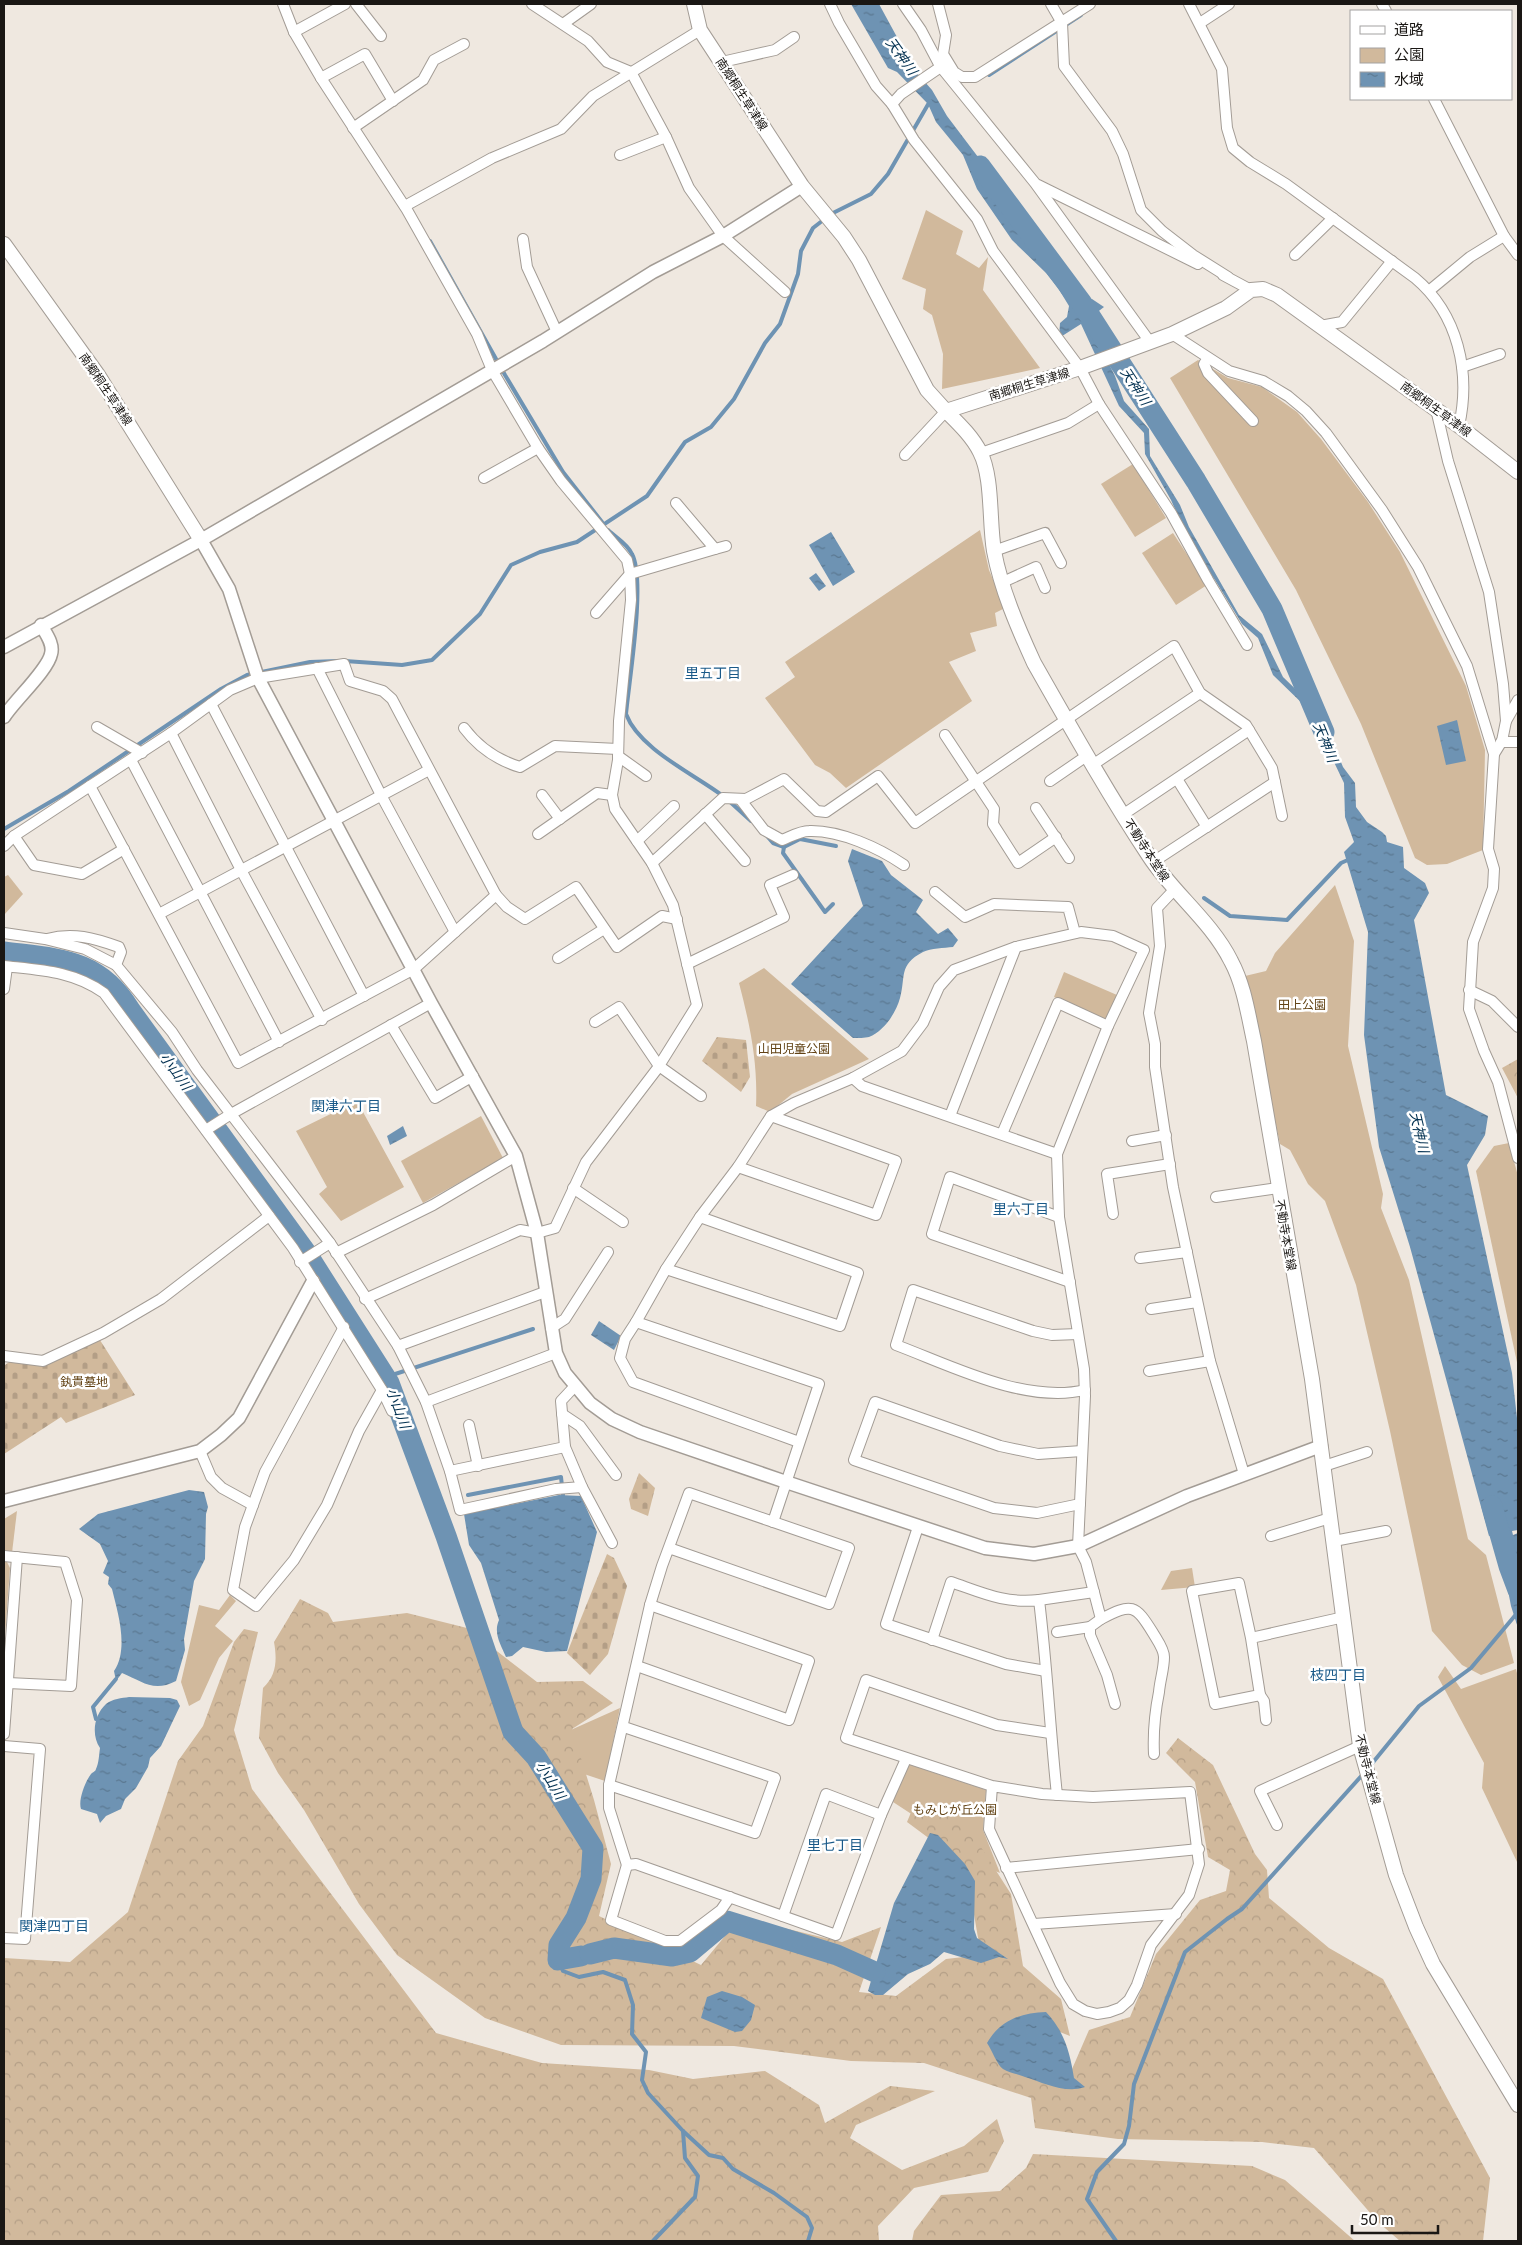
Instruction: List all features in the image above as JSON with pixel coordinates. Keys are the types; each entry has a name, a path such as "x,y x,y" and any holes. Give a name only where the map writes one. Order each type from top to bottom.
{"main road":[{"name":"南郷桐生草津線","path":"694,4 700,30 802,186 844,237 859,260 927,390 946,411 1080,368 1172,334 1226,308 1251,290 1263,289 1278,296 1436,409 1518,472"},
{"name":"南郷桐生草津線","path":"4,244 98,376 201,540"},
{"name":"不動寺本堂線","path":"946,411 973,440 981,453 986,468 994,551 1021,635 1031,656 1066,719 1153,862 1174,890 1217,938 1231,960 1242,988 1254,1041 1312,1379 1360,1746 1396,1875 1416,1927 1433,1964 1518,2106"}],"street":[{"path":"283,4 294,32 321,78 404,206 477,334 492,370 538,448 561,481 627,560 630,574 631,600 619,721 618,753 612,795 615,809 652,863 673,905 698,1005 659,1066 586,1162 556,1228 537,1233 520,1230 365,1299"},
{"path":"294,32 345,4"},
{"path":"356,4 381,36"},
{"path":"532,4 588,41 607,62 631,72 666,137 689,188 723,236 785,292"},
{"path":"563,24 591,4"},
{"path":"830,4 838,24 876,86 892,104 914,140 978,219 993,251 1080,368 1099,404 1172,513 1208,580 1248,645"},
{"path":"903,4 921,30 940,67 1035,184 1148,343"},
{"path":"892,104 901,94 940,67 946,35 938,4"},
{"path":"1051,4 1062,22 1064,66 1112,131 1123,154 1141,210 1162,232 1193,255 1251,290"},
{"path":"940,67 962,77 975,77 1090,4"},
{"path":"1189,4 1222,69 1226,128 1233,148 1250,162 1286,184 1430,290 1443,310 1460,349 1464,381 1463,409 1459,426"},
{"path":"1200,23 1229,4"},
{"path":"404,206 492,158 561,129 593,96 700,30"},
{"path":"722,62 775,50 794,37"},
{"path":"354,128 423,80 434,60 464,44"},
{"path":"321,78 365,54 393,101"},
{"path":"1435,100 1504,236 1518,255"},
{"path":"620,155 666,137"},
{"path":"1035,184 1151,242 1228,277"},
{"path":"4,647 41,625 201,540 557,332 653,272 723,236 802,186"},
{"path":"1295,255 1332,218"},
{"path":"1430,290 1470,257 1504,236"},
{"path":"522,239 527,267 557,332"},
{"path":"1320,326 1342,322 1392,261"},
{"path":"1172,334 1229,371 1263,381 1288,396 1306,411 1326,433 1382,510 1418,567 1467,666 1494,754 1488,849 1494,868 1493,888 1472,942 1469,1009 1484,1051 1498,1082 1518,1158"},
{"path":"1462,367 1500,354"},
{"path":"1208,358 1204,364 1208,373 1253,421"},
{"path":"981,453 1068,423 1099,404"},
{"path":"1436,409 1448,461 1489,592 1503,684 1506,721"},
{"path":"905,455 946,411"},
{"path":"484,478 538,448"},
{"path":"676,503 715,549"},
{"path":"994,551 1045,533 1061,563"},
{"path":"201,540 228,590 258,678 431,1003 516,1156 537,1233 556,1353 565,1373 590,1403 612,1419 640,1432 918,1527 985,1548 1034,1554 1078,1546 1187,1496 1321,1446"},
{"path":"596,613 630,574 726,546"},
{"path":"1003,582 1036,568 1045,588"},
{"path":"4,717 52,654 50,641 41,625"},
{"path":"652,863 724,798 746,799 784,779 817,811 826,812 878,776 915,823 1174,646 1200,693 1246,725 1272,768 1282,816"},
{"path":"4,846 14,836 171,734 230,690 258,678 344,664 350,682 383,691 392,699 496,895 507,907 525,919 576,887 617,947 662,916 677,919"},
{"path":"317,668 382,796 455,932"},
{"path":"1050,781 1091,760 1200,693"},
{"path":"1494,754 1501,742 1506,721 1518,700"},
{"path":"211,704 364,996"},
{"path":"97,727 142,752"},
{"path":"464,728 475,743 503,762 520,767 555,746 618,753 646,776"},
{"path":"1124,814 1249,730"},
{"path":"171,734 241,870 322,1020"},
{"path":"945,735 994,808 993,824 1018,863 1056,838"},
{"path":"1501,742 1518,742"},
{"path":"131,760 279,1042"},
{"path":"159,914 429,770"},
{"path":"1177,779 1207,827"},
{"path":"1153,862 1275,782"},
{"path":"90,786 238,1063 322,1020 414,969 496,895"},
{"path":"538,834 597,793 612,795"},
{"path":"542,795 560,819"},
{"path":"740,799 764,830 782,840 807,831 846,837 887,854 904,865"},
{"path":"637,841 674,806"},
{"path":"1036,808 1069,858"},
{"path":"705,814 745,861"},
{"path":"14,836 34,865 82,874 124,849"},
{"path":"687,964 784,917 770,885 793,874"},
{"path":"1174,890 1157,908 1160,946 1149,1013 1155,1044 1155,1067 1170,1164 1197,1302 1210,1361 1244,1474"},
{"path":"935,892 966,917 994,904 1068,907 1074,932"},
{"path":"558,958 604,929"},
{"path":"799,1442 633,1382 620,1358 625,1339 666,1269 700,1218 738,1167 771,1116 794,1102 853,1078 902,1051 923,1023 939,987 954,970 1016,947 1074,932 1088,931 1113,936 1144,950 1108,1026 1058,1154 1059,1217 1084,1369 1085,1390 1078,1546 1086,1562 1101,1619"},
{"path":"4,933 85,949 116,965 172,1032 196,1070 330,1243 365,1299 398,1346 426,1402 450,1471 460,1510 556,1489 582,1487"},
{"path":"44,940 63,934 98,939 119,947 121,952 116,965"},
{"path":"950,1116 1016,947"},
{"path":"4,989 5,966 64,974 89,982 104,993 293,1248 300,1262 344,1327 382,1390 392,1411"},
{"path":"1469,990 1492,1000 1518,1027"},
{"path":"206,1130 231,1114 431,1003"},
{"path":"1002,1134 1058,1003 1108,1026"},
{"path":"595,1022 619,1007 659,1066 701,1096"},
{"path":"391,1025 435,1098 472,1076"},
{"path":"853,1078 862,1086 1058,1154"},
{"path":"738,1167 876,1215 896,1161 771,1116"},
{"path":"1132,1141 1166,1135"},
{"path":"336,1253 433,1205 516,1156"},
{"path":"1113,1214 1107,1174 1170,1164"},
{"path":"1059,1217 950,1177 932,1234 1070,1282"},
{"path":"573,1188 623,1222"},
{"path":"1216,1197 1278,1188"},
{"path":"4,1356 43,1361 103,1333 161,1299 269,1216"},
{"path":"666,1269 840,1326 858,1273 700,1218"},
{"path":"300,1262 330,1243"},
{"path":"551,1328 565,1319 608,1252"},
{"path":"1140,1258 1187,1252"},
{"path":"4,1501 200,1450 221,1435 239,1418 313,1281"},
{"path":"1078,1334 1052,1336 1033,1331 913,1290 896,1344 1005,1385 1030,1392 1052,1394 1085,1390"},
{"path":"398,1346 545,1292"},
{"path":"1151,1309 1197,1302"},
{"path":"636,1322 819,1384 773,1522"},
{"path":"344,1327 265,1472 245,1526 233,1590 256,1606 294,1560 327,1505 358,1431 382,1390"},
{"path":"426,1402 556,1353"},
{"path":"1149,1371 1210,1361"},
{"path":"576,1386 561,1401 565,1447 582,1487 612,1543"},
{"path":"1080,1504 1037,1513 994,1508 854,1460 874,1402 1000,1446 1038,1454 1082,1451"},
{"path":"562,1414 580,1426 616,1475"},
{"path":"469,1425 478,1466"},
{"path":"450,1471 565,1447"},
{"path":"200,1450 211,1477 222,1488 253,1505"},
{"path":"1324,1466 1366,1452"},
{"path":"669,1548 829,1604 849,1548 689,1493 669,1548 650,1605 624,1727 609,1785 609,1808 627,1865 611,1920 665,1941 680,1941 721,1910 730,1897"},
{"path":"1271,1536 1330,1518"},
{"path":"918,1527 886,1624 1006,1664 1046,1671"},
{"path":"1334,1541 1386,1531"},
{"path":"4,1556 65,1562 77,1600 71,1686 8,1683"},
{"path":"4,1734 17,1557"},
{"path":"932,1640 951,1582 1018,1602 1094,1592"},
{"path":"1260,1695 1215,1704 1192,1591 1239,1583 1251,1638 1260,1695 1264,1701 1266,1720"},
{"path":"1040,1600 1050,1733 1057,1795"},
{"path":"637,1666 789,1720 809,1661 650,1605"},
{"path":"1057,1632 1090,1627 1101,1619 1127,1608 1141,1613 1162,1648 1164,1655 1158,1693 1154,1754"},
{"path":"1251,1638 1344,1617"},
{"path":"1090,1627 1090,1635 1107,1675 1115,1704"},
{"path":"992,1786 989,1829 1060,1983 1073,2004 1085,2011 1097,2014 1120,2008 1129,2000 1137,1985 1151,1945 1189,1895 1199,1864 1190,1792 1093,1798 992,1786 846,1738 866,1680 997,1725 1050,1733"},
{"path":"609,1785 754,1833 775,1778 624,1727"},
{"path":"4,1746 40,1749 25,1939 4,1938"},
{"path":"1277,1825 1260,1791 1360,1746"},
{"path":"627,1865 636,1864 836,1935 881,1815 906,1759"},
{"path":"783,1916 826,1794 881,1815"},
{"path":"1006,1868 1198,1849"},
{"path":"1034,1924 1176,1914"}],"green space":[{"path":"926,210 963,231 956,254 979,268 988,257 983,290 1040,368 942,389 943,354 932,315 923,309 926,289 902,279"},
{"path":"1198,360 1228,378 1262,387 1297,412 1321,439 1368,502 1400,552 1466,686 1485,750 1483,850 1447,864 1427,865 1415,858 1361,724 1296,590 1170,378"},
{"path":"1133,464 1166,518 1135,537 1101,484"},
{"path":"980,530 989,570 1005,608 995,613 997,626 970,633 976,651 949,662 972,701 846,788 830,773 815,765 765,698 795,677 785,662"},
{"path":"1173,533 1207,585 1176,605 1142,553"},
{"path":"8,875 23,894 4,915 4,877"},
{"name":"田上公園","path":"1335,885 1354,941 1348,1046 1383,1194 1381,1208 1409,1280 1468,1539 1486,1555 1514,1663 1481,1675 1462,1665 1432,1631 1390,1431 1356,1285 1325,1201 1308,1184 1290,1150 1280,1144 1245,976 1266,971 1275,953"},
{"name":"山田児童公園","path":"764,968 869,1059 792,1094 770,1112 756,1106 756,1075 752,1044 739,983"},
{"path":"1064,972 1117,995 1106,1019 1054,997"},
{"path":"717,1037 746,1040 750,1077 741,1092 702,1061"},
{"path":"1518,1059 1518,1098 1502,1068"},
{"path":"357,1101 404,1187 341,1221 319,1194 327,1187 296,1131"},
{"path":"481,1116 503,1158 423,1203 401,1161"},
{"path":"1509,1143 1518,1176 1518,1367 1476,1171 1494,1146"},
{"name":"釻貴墓地","path":"98,1337 135,1395 66,1423 61,1417 4,1454 4,1366 17,1360 34,1363 45,1362"},
{"path":"639,1473 655,1488 648,1516 631,1509 629,1499"},
{"path":"17,1511 12,1553 4,1552 4,1519"},
{"path":"607,1554 614,1558 627,1586 608,1654 590,1675 567,1653"},
{"path":"4,1562 7,1562 10,1568 4,1648"},
{"path":"1192,1568 1195,1587 1161,1590 1171,1571"},
{"path":"230,1595 236,1601 215,1626 233,1641 219,1658 200,1700 189,1706 181,1682 199,1605 219,1610"},
{"path":"300,1599 328,1613 333,1622 407,1613 467,1628 537,1682 583,1681 613,1703 572,1729 611,1864 599,1916 701,1965 730,1930 751,1920 842,1942 881,1927 859,1992 896,1996 946,1959 981,1955 968,1880 938,1845 907,1822 917,1798 968,1827 1011,1894 1023,1966 1061,1999 1070,2036 1037,2023 1066,2083 1089,2030 1130,2017 1156,1954 1200,1900 1226,1891 1230,1870 1208,1857 1195,1782 1166,1753 1178,1738 1213,1765 1255,1854 1267,1870 1269,1898 1329,1948 1383,1979 1490,2178 1483,2241 1400,2241 1378,2222 1314,2148 1262,2142 1118,2139 1035,2128 1031,2098 924,2063 851,2061 734,2046 561,2045 485,2018 397,1955 359,1904 304,1810 278,1773 259,1738 263,1688 271,1678 275,1666 274,1642"},
{"path":"244,1629 258,1632 234,1730 252,1789 436,2033 542,2063 649,2070 693,2079 765,2071 819,2105 825,2123 890,2086 935,2091 856,2125 850,2138 902,2170 964,2146 997,2119 1004,2141 988,2172 914,2188 878,2226 879,2241 4,2241 4,1958 70,1962 128,1912 178,1761 203,1726 234,1642"},
{"path":"1445,1666 1461,1689 1516,1669 1518,1677 1518,1864 1482,1788 1484,1763 1438,1677"},
{"path":"620,1708 605,1781 584,1774 564,1733"},
{"name":"もみじが丘公園","path":"908,1764 986,1790 983,1830 1000,1873 988,1868 939,1832 893,1802"},
{"path":"1033,2154 1252,2166 1285,2180 1355,2241 912,2241 914,2231 941,2195 1000,2191 1026,2168"}],"water":[{"path":"851,4 879,4 916,72 932,90 947,116 1000,186 994,192 1014,225 1044,258 1057,279 1079,306 1092,299 1104,307 1087,320 1115,376 1124,401 1149,429 1150,456 1180,505 1189,527 1239,615 1262,634 1283,677 1315,708 1327,728 1343,767 1355,783 1356,807 1367,822 1386,836 1387,842 1403,847 1404,868 1425,883 1429,893 1414,920 1446,1095 1488,1116 1485,1135 1467,1165 1512,1373 1518,1427 1518,1530 1512,1531 1513,1535 1518,1533 1518,1628 1511,1606 1498,1539 1506,1536 1506,1533 1489,1536 1410,1247 1379,1147 1364,1035 1368,932 1344,852 1354,842 1345,817 1344,783 1309,710 1273,675 1258,638 1242,624 1215,580 1193,550 1171,500 1145,454 1144,433 1119,406 1081,324 1059,338 1060,323 1067,317 1069,306 1058,288 1046,273 1012,240 977,189 963,155 936,122 928,104 897,72 888,68"},
{"path":"831,532 855,572 833,586 809,545"},
{"path":"816,573 826,586 819,591 809,578"},
{"path":"1457,720 1466,761 1446,765 1437,726"},
{"path":"852,849 882,861 891,875 923,900 916,912 938,934 948,928 958,940 953,947 923,952 910,962 904,972 902,991 896,1010 880,1030 869,1037 861,1038 853,1038 791,984 863,906 848,861"},
{"path":"403,1126 407,1136 390,1145 387,1136"},
{"path":"599,1321 621,1336 614,1350 591,1335"},
{"path":"189,1490 204,1492 208,1507 206,1514 205,1559 194,1581 184,1639 185,1650 176,1681 161,1686 154,1686 122,1673 116,1681 114,1671 121,1652 122,1642 117,1609 112,1589 108,1584 109,1577 103,1573 108,1561 100,1544 79,1529 98,1514"},
{"path":"559,1495 581,1496 597,1532 567,1651 546,1652 523,1647 512,1656 506,1657 497,1634 499,1620 481,1563 469,1545 464,1514"},
{"path":"129,1697 170,1698 177,1700 180,1706 161,1746 150,1758 148,1767 136,1788 125,1799 121,1809 106,1816 100,1823 97,1814 81,1809 80,1805 84,1786 91,1774 96,1770 98,1761 100,1748 95,1737 96,1719 108,1702"},
{"path":"930,1833 938,1835 965,1864 975,1881 974,1929 977,1938 1008,1959 999,1957 981,1963 944,1952 930,1964 908,1974 883,1995 875,1995 868,1991 894,1903"},
{"path":"722,1991 742,1997 755,2005 751,2020 742,2031 735,2032 701,2018 707,1997"},
{"path":"1046,2012 1062,2034 1074,2078 1085,2087 1070,2089 1047,2085 1005,2070 999,2064 987,2043 998,2029 1012,2019 1028,2014"}],"waterway":[{"path":"989,75 1081,15"},
{"path":"345,661 402,665 432,660 480,614 511,565 540,552 577,542 647,496 685,442 711,427 734,399 765,343 780,324 798,274 801,251 813,228 831,214 871,194 888,174 930,101"},
{"name":"天神川","path":"980,166 1081,302 1196,481 1272,609 1324,732"},
{"path":"430,241 505,375 563,472 602,522"},
{"path":"608,530 630,550 636,567 637,607 626,714 633,727 655,750 723,796"},
{"path":"4,829 69,791 221,689 247,675 310,662 338,661"},
{"path":"728,800 751,821"},
{"path":"767,836 773,843 784,847 800,839 836,846"},
{"path":"784,847 783,853 825,912 833,904"},
{"path":"1204,898 1230,916 1287,920 1341,863 1350,859"},
{"name":"小山川","path":"4,952 76,964 105,980 118,993 307,1254 389,1383 446,1536 513,1732 536,1757 593,1848 591,1879 576,1918 559,1945 558,1960 581,1956"},
{"path":"386,1377 533,1329"},
{"path":"468,1495 561,1477 563,1495"},
{"name":"天神川","path":"1492,1506 1509,1566 1518,1590"},
{"path":"1370,1766 1419,1706 1471,1668 1518,1612"},
{"path":"96,1719 93,1707 116,1679"},
{"path":"1116,2241 1087,2199 1097,2172 1124,2144 1129,2126 1134,2084 1185,1952 1242,1909 1364,1773"},
{"name":"小山川","path":"590,1954 614,1948 672,1956 690,1952 727,1921 837,1955 875,1972"},
{"path":"558,1960 563,1971 579,1977 603,1972 625,1980 633,2005 632,2034 646,2052 642,2080 648,2093 683,2131 709,2155 723,2158 733,2169 774,2193 807,2217 812,2228 808,2241"},
{"path":"653,2241 695,2197 698,2176 685,2158 683,2131"}],"district":[{"name":"里五丁目","path":"713,672"},
{"name":"関津六丁目","path":"346,1105"},
{"name":"里六丁目","path":"1021,1208"},
{"name":"枝四丁目","path":"1338,1674"},
{"name":"里七丁目","path":"835,1844"},
{"name":"関津四丁目","path":"54,1925"}]}
